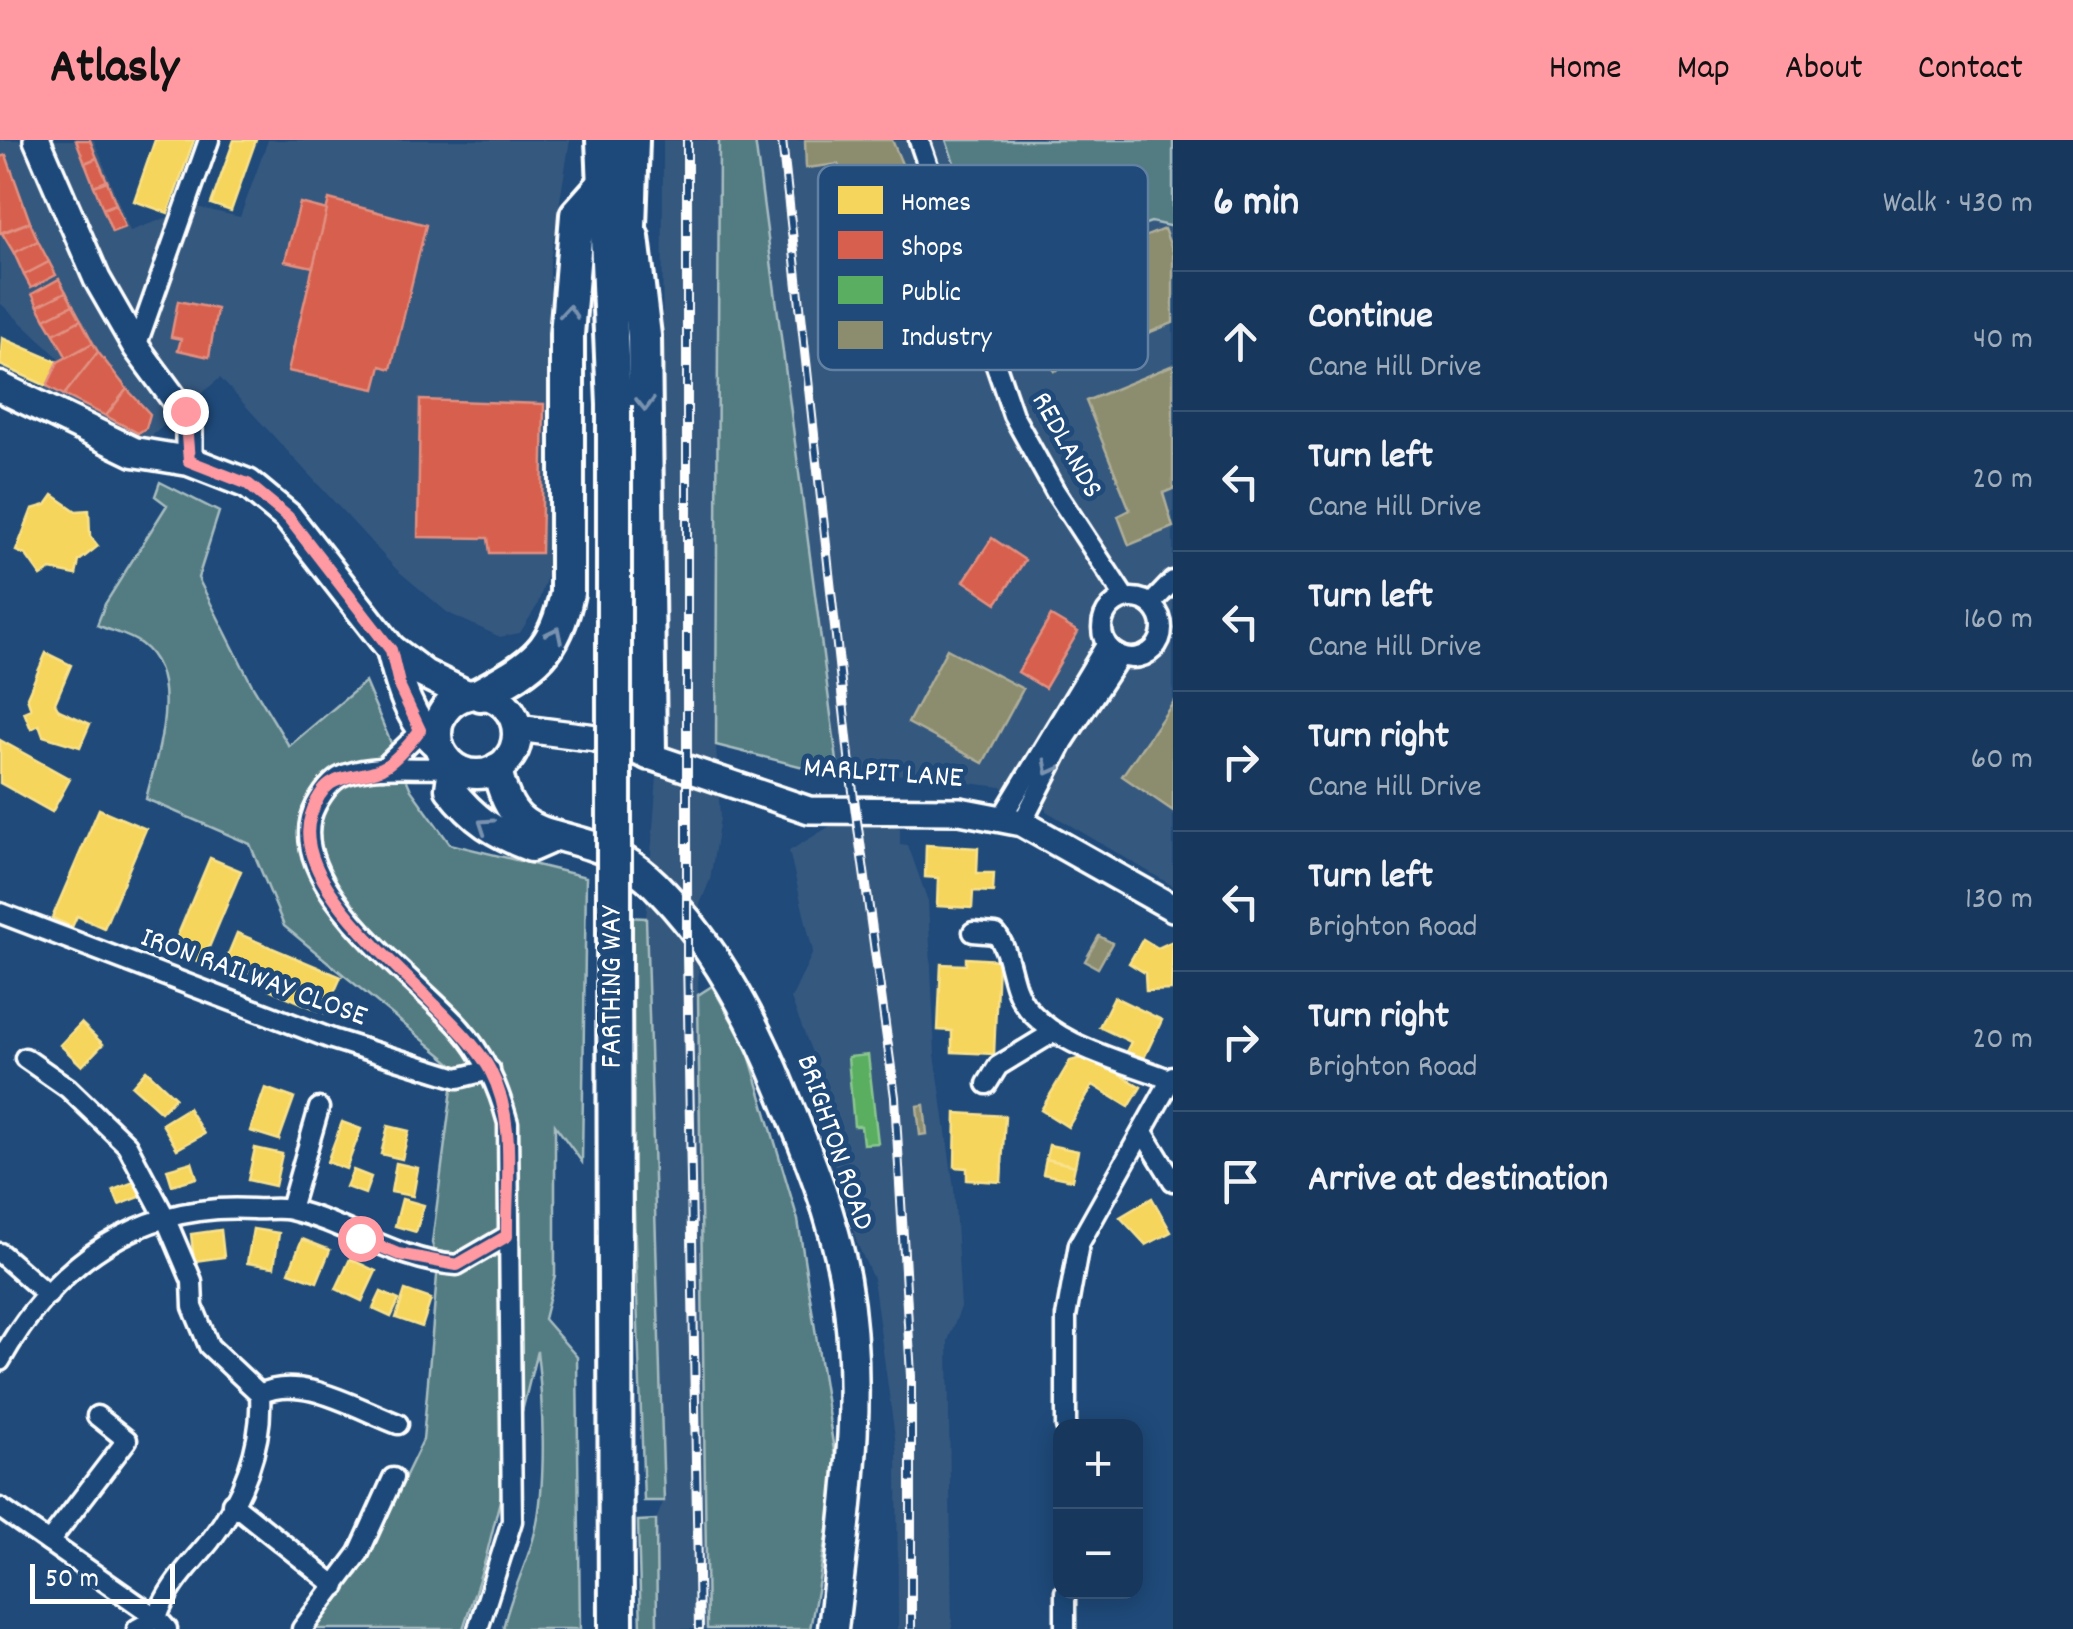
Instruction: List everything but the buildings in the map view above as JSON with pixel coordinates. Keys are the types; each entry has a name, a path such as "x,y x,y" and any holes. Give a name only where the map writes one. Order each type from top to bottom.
{"highway":[{"name":"FARTHING WAY","path":"602,140 601,188 614,405 616,1629"},
{"name":"FARTHING WAY","path":"612,344 632,238 632,140"},
{"path":"464,699 536,660 550,647 562,621 568,593 567,335 577,215 601,188"},
{"path":"632,238 644,336 650,753"}],"main road":[{"path":"37,140 88,261 136,347 189,419 189,461"},
{"name":"BRIGHTON ROAD","path":"0,387 134,452 189,461 248,484 288,517 391,650 464,699"},
{"name":"BRIGHTON ROAD","path":"391,650 400,688 437,747 450,789 492,832 531,846 553,838"},
{"path":"464,699 501,701 517,728 513,751 498,768 475,774 437,747 436,732 464,699"},
{"name":"MARLPIT LANE","path":"517,728 596,738 650,753 809,810 960,811 1012,820 1173,908"},
{"name":"BRIGHTON ROAD","path":"498,768 508,809 527,826 553,838 597,848 636,868 662,892 693,931 762,1042 818,1178 844,1279 850,1342 852,1462 832,1629"}],"street":[{"path":"136,347 208,140"},
{"name":"REDLANDS","path":"920,140 928,165"},
{"name":"REDLANDS","path":"998,370 1013,415 1054,491 1125,598"},
{"path":"1151,604 1173,580"},
{"path":"1012,820 1064,741 1113,651 1104,616 1125,598 1151,604 1162,621 1160,640 1148,654 1113,651"},
{"path":"383,768 412,771 437,747"},
{"path":"437,747 383,768 345,774 323,792 310,815 308,838 318,871 357,927 461,1028 490,1070 508,1124 512,1522 478,1629"},
{"name":"IRON RAILWAY CLOSE","path":"0,914 332,1039 458,1078 490,1070"},
{"path":"973,932 996,934 1002,941 1011,980 1026,1007 1054,1032 1172,1078 1079,1244 1066,1317 1066,1419"},
{"path":"987,1084 998,1066 1054,1032"},
{"path":"25,1058 68,1088 126,1145 164,1215 192,1280 193,1307 209,1346 260,1394"},
{"path":"290,1209 319,1108"},
{"path":"1143,1132 1173,1182"},
{"path":"0,1361 48,1295 118,1236 164,1215 233,1206 290,1209 398,1254 438,1264 457,1265 507,1236"},
{"path":"0,1253 48,1295"},
{"path":"260,1394 277,1385 296,1386 398,1424"},
{"path":"162,1624 165,1593 209,1542 257,1446 260,1394"},
{"path":"49,1542 127,1440 97,1416"},
{"path":"302,1629 359,1553 394,1478"},
{"path":"232,1502 336,1586"},
{"path":"0,1508 162,1624"},
{"path":"1065,1599 1065,1629"},
{"path":"136,1629 162,1624"}],"shaded area":[{"path":"0,140 94,140 130,231 196,207 240,217 268,140 570,140 550,261 547,576 537,606 520,633 500,637 448,613 396,569 220,378 148,439 44,394 59,358 0,303"},
{"path":"663,140 719,140 716,745 720,818 710,880 700,904 698,995 707,1629 657,1629 656,1520 664,1500 646,918 661,725"},
{"path":"750,140 946,140 955,165 818,165 818,370 1148,370 1148,223 1173,227 1173,886 1046,811 1044,800 1017,789 886,773 839,776"},
{"path":"845,817 900,828 900,844 908,845 928,901 935,1054 954,1188 961,1307 948,1341 952,1629 898,1629 897,1452 873,1279 857,1243 829,1146 816,1063 791,999 813,952 789,851"}],"green space":[{"path":"719,140 755,140 839,776 716,745"},
{"path":"946,140 1173,140 1173,227 1148,223 1148,165 955,165"},
{"path":"160,482 219,512 198,578 252,685 289,746 365,682 411,790 450,844 586,877 582,1162 555,1125 555,1275 544,1319 577,1357 580,1629 503,1629 539,1512 543,1442 537,1351 485,1561 463,1629 300,1629 358,1574 423,1440 438,1264 432,1243 455,1066 284,926 250,844 146,799 164,718 162,676 154,658 141,644 97,625 105,604 167,505 155,496"},
{"path":"624,917 646,918 664,1501 644,1501"},
{"path":"712,986 747,1048 798,1220 838,1476 810,1629 707,1629 698,995"},
{"path":"656,1520 657,1629 641,1629 638,1521"}],"railway":[{"path":"687,140 687,956 699,1629"},
{"path":"782,140 852,784 895,1097 911,1376 911,1629"}],"route":[{"path":"185,411 190,426 189,461 248,484 288,517 391,650 400,688 420,730 383,768 345,774 323,792 310,815 308,838 318,871 357,927 461,1028 490,1070 508,1124 507,1236 457,1265 398,1254 360,1238"}]}
